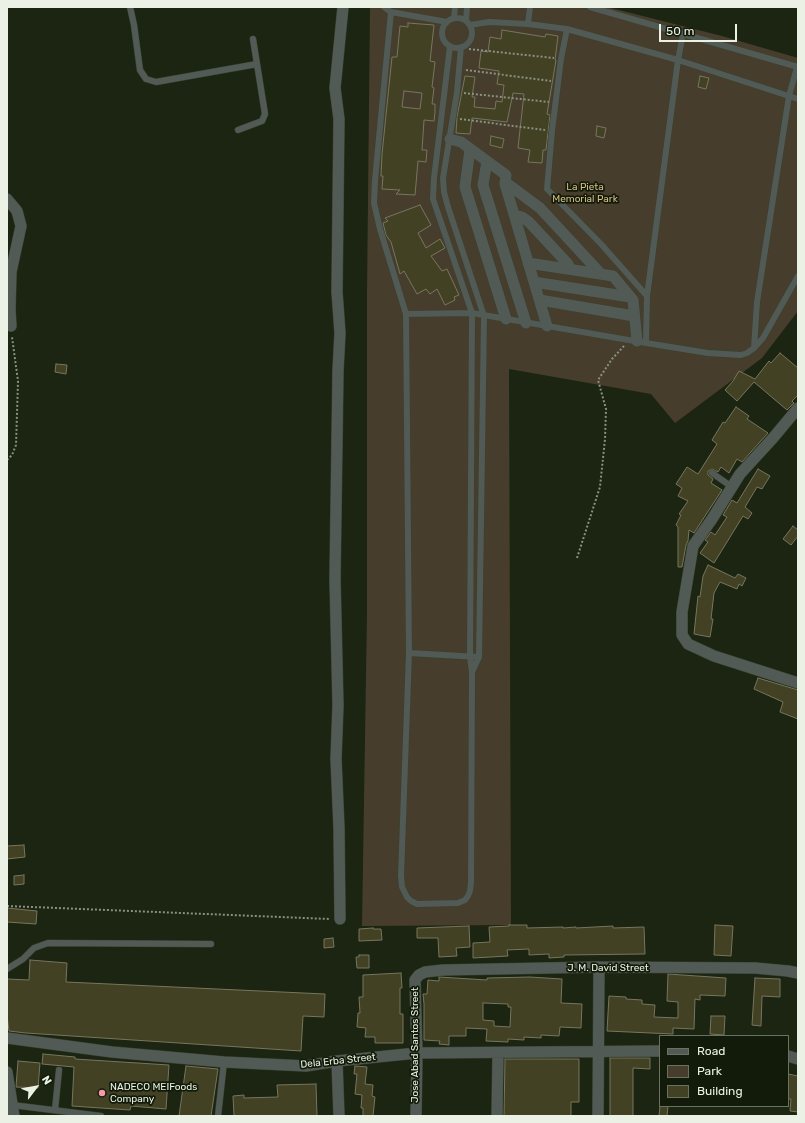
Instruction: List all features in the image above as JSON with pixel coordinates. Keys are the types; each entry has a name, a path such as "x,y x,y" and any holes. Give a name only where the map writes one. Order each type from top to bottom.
{"street":[{"path":"340,920 339,828 336,759 338,705 335,579 338,371 340,333 337,292 339,126 334,88 343,7"},
{"path":"450,138 461,142 506,175 505,182 547,326"},
{"path":"470,149 465,187 506,319"},
{"path":"487,161 484,185 526,323"},
{"path":"505,182 540,208 600,274"},
{"path":"7,199 17,211 21,226 11,272 11,326"},
{"path":"514,215 530,222 568,264 570,269"},
{"path":"523,244 544,265"},
{"path":"528,263 613,276 633,300 638,341"},
{"path":"534,282 630,297"},
{"path":"540,300 634,316"},
{"path":"798,408 740,474 693,546 682,612 682,635 688,644 714,656 798,683"},
{"path":"598,1116 599,967"},
{"name":"J. M. David Street","path":"419,975 425,972 443,970 599,967 754,968 798,973"},
{"name":"Jose Abad Santos Street","path":"416,1116 417,1053 415,980 419,975"},
{"name":"Dela Erba Street","path":"7,1038 112,1052 224,1062 306,1066 337,1061 417,1053 659,1051"},
{"path":"497,1116 498,1053"},
{"path":"337,1061 339,1116"},
{"path":"7,1072 14,1116"}],"lane":[{"path":"130,7 140,70 146,79 156,82 257,64"},
{"path":"384,7 391,12 447,22"},
{"path":"454,18 455,7"},
{"path":"467,7 468,23 472,30 471,38 465,46 461,48 450,46 447,44 443,35 444,26 447,22 454,18 462,19 468,23 489,22 528,24 567,29 678,60 798,99"},
{"path":"528,24 530,7"},
{"path":"590,7 798,67 789,96 757,302 754,348"},
{"path":"391,12 374,203 380,229 406,314 409,653 401,876 402,887 407,897 417,904 458,903 465,900 470,891 472,672 470,657 472,313 433,199 434,178 450,46"},
{"path":"567,29 558,82 547,189 601,244 647,296"},
{"path":"638,341 647,296 678,60 683,34"},
{"path":"238,130 262,121 265,114 253,39"},
{"path":"461,48 457,92 443,178 445,196 484,316 479,657 472,672"},
{"path":"433,199 445,196"},
{"path":"406,314 472,313 708,352 741,355 754,348 763,338 798,276"},
{"path":"712,473 732,487"},
{"path":"409,653 479,657"},
{"path":"7,968 23,959 34,948 48,943 211,944"},
{"path":"218,1116 224,1062"},
{"path":"55,1110 59,1070"},
{"path":"12,1105 101,1116"}],"path":[{"path":"461,48 561,59"},
{"path":"459,69 558,82"},
{"path":"457,92 556,102"},
{"path":"453,118 552,131"},
{"path":"7,460 12,455 16,445 18,381 11,326"},
{"path":"577,558 600,486 605,439 606,409 598,380 612,359 638,341"},
{"path":"7,906 340,920"}],"green space":[{"name":"La Pieta Memorial Park","path":"370,7 607,7 722,36 798,58 798,311 762,358 675,423 651,394 509,369 511,925 362,926 367,613 367,294"}],"building":[{"path":"408,23 434,25 430,61 435,62 432,87 434,88 432,104 435,104 434,121 424,120 422,150 427,150 426,162 418,161 415,195 396,194 400,190 382,189 383,176 381,176 392,57 397,57 400,26 408,27","holes":["404,91 422,93 420,109 402,107"]},
{"path":"502,30 545,37 546,34 558,36 556,60 547,114 550,115 546,150 543,150 542,163 528,162 530,150 518,148 524,94 513,93 507,122 472,118 470,134 456,133 457,117 465,76 475,77 472,97 475,97 474,107 495,109 496,101 502,102 504,85 497,84 499,71 479,68 481,51 488,52 490,37 501,39"},
{"path":"700,76 709,78 706,89 698,87"},
{"path":"597,126 606,128 604,138 596,136"},
{"path":"491,136 504,139 502,148 490,145"},
{"path":"420,205 431,225 418,233 426,248 440,239 445,248 431,256 442,271 447,269 459,295 454,297 455,300 445,305 437,289 430,294 426,289 417,294 404,271 400,274 391,242 386,235 383,223 388,221 385,218"},
{"path":"780,353 798,368 798,395 792,401 794,403 787,410 754,382 737,401 725,390 739,371 755,379 769,361 771,363"},
{"path":"56,364 67,365 66,374 55,372"},
{"path":"736,407 749,416 747,419 768,433 742,462 737,459 729,473 721,467 718,472 712,469 708,471 708,475 713,479 711,483 722,490 694,533 689,530 682,567 678,567 678,527 676,525 681,515 679,514 688,501 678,496 682,488 676,484 687,467 698,474 717,444 712,440 723,422 725,423"},
{"path":"758,469 770,476 762,489 757,487 745,507 752,513 748,519 743,516 714,563 700,553 708,542 705,540 711,532 715,535 727,517 723,515 732,500 737,503"},
{"path":"793,526 798,530 798,536 791,545 783,539"},
{"path":"708,565 735,578 738,574 746,578 742,586 739,584 737,589 720,582 714,593 711,619 713,619 710,637 694,634 698,596 700,597 703,576"},
{"path":"758,678 798,690 798,719 780,712 783,702 754,689"},
{"path":"24,845 25,857 7,859 7,846"},
{"path":"24,875 24,884 14,885 14,876"},
{"path":"7,908 37,911 36,924 7,922"},
{"path":"527,925 527,928 613,926 613,928 644,927 645,954 564,955 564,957 549,958 549,954 529,955 529,949 507,950 508,956 473,958 473,943 490,942 489,927"},
{"path":"715,925 733,926 731,956 714,955"},
{"path":"469,926 470,947 456,948 457,956 439,957 438,938 417,938 417,928"},
{"path":"359,929 381,929 382,940 359,941"},
{"path":"333,938 334,947 324,948 324,939"},
{"path":"359,955 369,955 369,968 357,968 356,957 359,957"},
{"path":"30,960 67,963 66,982 325,994 324,1017 303,1016 301,1051 9,1031 7,1015 7,979 29,980"},
{"path":"401,973 402,988 400,988 400,1014 403,1014 403,1043 375,1043 375,1037 365,1037 366,1028 357,1027 358,1013 360,1013 359,997 363,997 363,975"},
{"path":"668,974 726,978 725,996 700,995 700,1000 695,999 694,1029 673,1028 673,1034 607,1031 609,996 642,1000 642,1004 655,1005 654,1017 678,1018 678,1002 667,1001"},
{"path":"439,977 487,980 487,978 530,977 562,979 561,1003 582,1004 581,1028 560,1027 559,1036 541,1035 541,1038 524,1037 524,1040 508,1039 508,1042 486,1041 487,1029 466,1028 466,1036 449,1036 449,1045 439,1044 440,1041 424,1040 423,994 427,994 428,980 439,981","holes":["483,1003 508,1004 508,1007 511,1007 510,1027 494,1026 494,1021 483,1020"]},
{"path":"755,978 780,979 780,997 762,996 761,1026 752,1025"},
{"path":"711,1016 725,1016 724,1035 710,1034"},
{"name":"NADECO MEIFoods Company","path":"43,1054 75,1057 75,1059 169,1065 166,1109 131,1106 130,1110 72,1106 74,1067 42,1064"},
{"path":"610,1058 650,1058 650,1069 633,1068 633,1116 610,1116"},
{"path":"505,1059 579,1059 579,1102 571,1102 571,1116 504,1116"},
{"path":"18,1061 40,1063 38,1088 16,1087"},
{"path":"186,1066 218,1069 211,1116 179,1116"},
{"path":"355,1066 367,1067 365,1084 373,1085 372,1096 375,1097 373,1116 363,1116 363,1108 361,1108 362,1095 355,1094 357,1074 354,1074"},
{"path":"789,1074 798,1076 798,1112 790,1111 791,1099 789,1099"},
{"path":"316,1084 317,1116 234,1116 233,1096 244,1095 244,1098 278,1097 277,1085"},
{"path":"660,1107 668,1107 667,1116 659,1116"}],"place":[{"name":"NADECO MEIFoods Company","path":"102,1093"}]}
